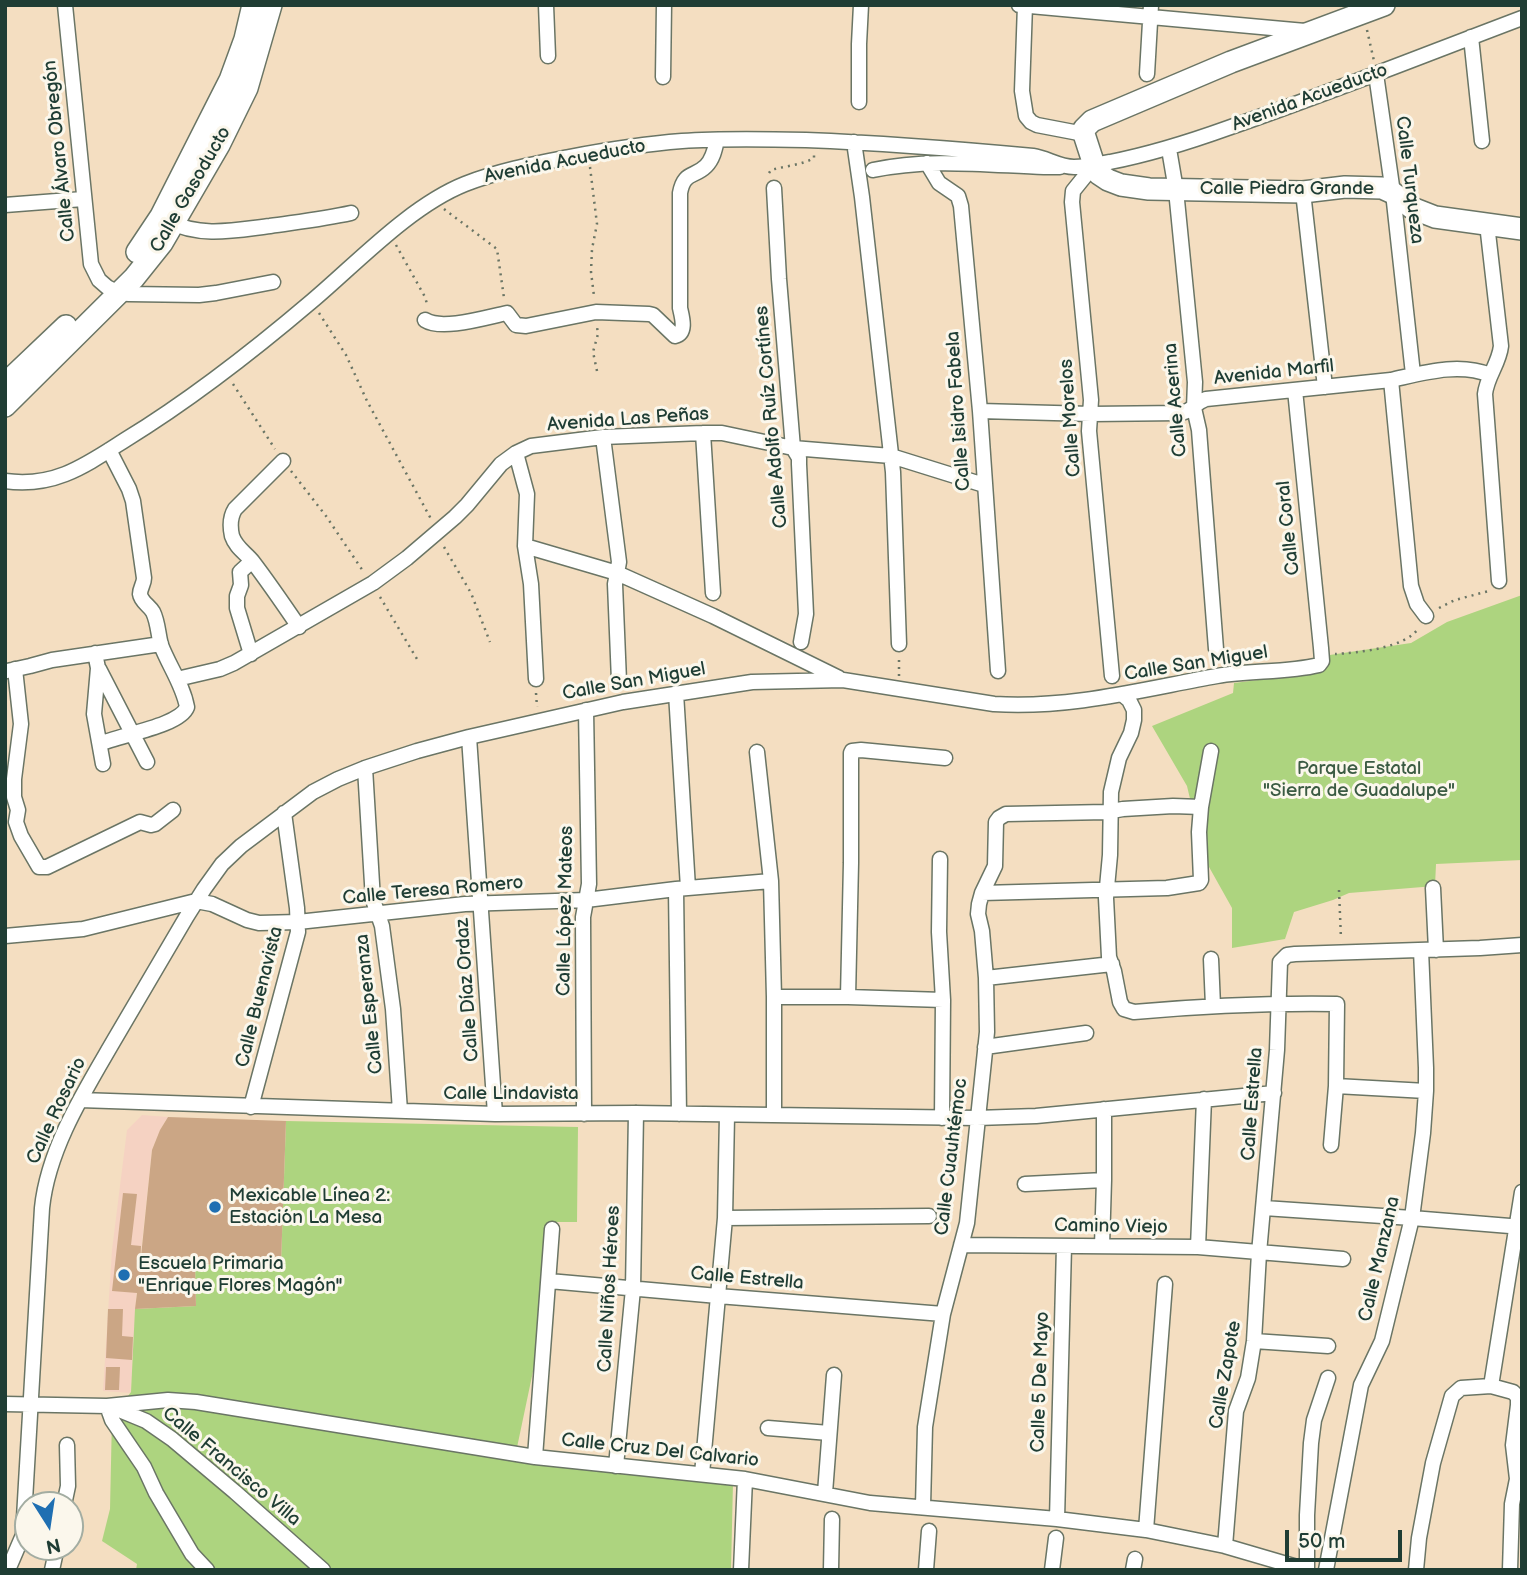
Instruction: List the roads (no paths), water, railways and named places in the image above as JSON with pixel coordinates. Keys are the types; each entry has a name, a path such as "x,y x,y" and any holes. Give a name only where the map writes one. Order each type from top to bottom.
{"main road":[{"name":"Calle Gasoducto","path":"168,220 230,80 245,40 253,5"},
{"name":"Calle Gasoducto","path":"5,406 113,290 139,250 168,220 219,145 247,88 271,5"},
{"path":"1094,165 1084,134 1087,126 1099,117 1231,62 1314,32 1363,9 1384,5"},
{"name":"Calle Piedra Grande","path":"1094,165 1099,174 1121,185 1149,189 1303,192 1355,187 1382,188 1420,212 1435,217 1522,229"},
{"name":"Calle Gasoducto","path":"5,384 113,290"}],"street":[{"name":"Calle Álvaro Obregón","path":"65,5 91,264 99,280 113,290"},
{"path":"546,5 548,56"},
{"path":"663,76 664,5"},
{"path":"859,102 860,5"},
{"path":"1019,5 1150,10 1314,32"},
{"path":"1025,5 1022,91 1026,116 1037,125 1084,134"},
{"path":"1147,74 1150,10"},
{"name":"Avenida Acueducto","path":"5,481 36,482 82,468 226,372 390,233 433,201 486,176 589,153 643,145 717,140 854,142 1033,156 1063,166 1094,165 1169,149 1522,18"},
{"path":"1471,37 1482,141"},
{"name":"Calle Turqueza","path":"1376,74 1393,193 1413,374"},
{"path":"425,320 432,324 460,324 507,313 516,325 526,326 596,312 649,313 675,336 678,335 682,328 680,193 682,183 688,175 705,168 713,157 717,140"},
{"path":"854,142 891,456 899,644"},
{"name":"Calle Acerina","path":"1169,149 1176,190 1195,382 1194,408 1199,430 1216,649"},
{"path":"873,170 927,163 1063,166"},
{"name":"Calle Isidro Fabela","path":"927,163 939,183 958,196 961,206 980,411 998,671"},
{"name":"Calle Morelos","path":"1094,165 1073,191 1072,202 1091,414 1089,431 1112,676"},
{"name":"Calle Adolfo Ruíz Cortínes","path":"774,188 793,448 799,458 806,614 801,642"},
{"path":"1303,192 1325,387"},
{"path":"5,205 83,199"},
{"path":"168,220 192,230 217,232 351,213"},
{"path":"1487,224 1501,346 1500,356 1485,394 1499,581"},
{"path":"113,290 129,294 199,295 273,282"},
{"name":"Avenida Marfil","path":"980,411 1091,414 1181,412 1189,411 1199,401 1206,399 1391,380 1441,370 1477,371 1490,376"},
{"path":"1391,380 1411,586 1416,604 1426,618"},
{"name":"Calle Coral","path":"1294,390 1322,662"},
{"path":"703,432 713,593"},
{"name":"Avenida Las Peñas","path":"177,679 227,667 373,583 436,534 467,505 493,472 516,453 530,446 603,437 722,433 793,448 891,456 985,485"},
{"path":"603,437 618,552 619,568 615,584 619,681"},
{"path":"100,744 156,727 186,711 186,702 161,644 155,616 142,599 140,592 144,578 133,501 109,450"},
{"path":"516,453 527,494 525,546 531,584 536,679"},
{"path":"283,461 233,513 231,526 239,549 252,561 299,627"},
{"path":"525,546 617,573 713,616 843,680"},
{"path":"251,654 237,608 237,596 241,585 240,572 252,561"},
{"path":"161,644 96,660 52,660 10,670 21,724 11,749 14,779 10,797 18,810 18,829 41,868 142,822 155,824 173,810"},
{"path":"96,660 110,693 147,762"},
{"path":"96,660 94,713 103,764"},
{"name":"Calle San Miguel","path":"196,901 222,864 241,846 313,792 365,768 417,751 537,720 676,693 752,682 843,680 1013,706 1123,695 1220,675 1315,667 1322,662"},
{"path":"676,693 682,889 679,1114"},
{"path":"1123,695 1134,710 1134,720 1119,758 1111,792 1107,890 1107,946 1120,1002 1124,1009 1134,1012 1279,1003 1336,1004 1336,1086 1331,1144"},
{"name":"Calle López Mateos","path":"584,1114 583,916 589,884 586,710"},
{"name":"Calle Díaz Ordaz","path":"469,737 495,1114"},
{"path":"848,997 852,751 945,758"},
{"path":"982,893 1167,888 1199,883 1201,807 1211,751"},
{"path":"757,752 771,881 774,1115"},
{"name":"Calle Esperanza","path":"365,768 373,900 382,926 393,1009 400,1111"},
{"path":"1111,812 1173,806 1201,807"},
{"name":"Calle Cuauhtémoc","path":"923,1506 925,1427 943,1314 967,1223 987,1022 986,978 978,914 982,893 995,866 996,822 1002,816 1012,814 1111,812"},
{"name":"Calle Buenavista","path":"251,1107 298,922 284,813"},
{"path":"940,859 942,1118"},
{"name":"Calle Teresa Romero","path":"196,901 212,904 259,923 298,922 482,903 586,900 771,881"},
{"name":"Calle Manzana","path":"1326,1570 1362,1385 1382,1341 1412,1217 1426,1091 1433,888"},
{"path":"5,936 83,929 196,901"},
{"name":"Calle Rosario","path":"8,1570 23,1535 43,1192 47,1176 80,1100 196,901"},
{"path":"1429,950 1522,945"},
{"name":"Calle Estrella","path":"1259,1253 1282,958 1295,954 1429,950"},
{"path":"1210,959 1213,1006"},
{"path":"986,978 1112,964"},
{"path":"774,997 943,1000"},
{"path":"985,1046 1086,1033"},
{"path":"1336,1086 1426,1091"},
{"name":"Calle Lindavista","path":"80,1100 495,1114 636,1113 977,1118 1036,1116 1273,1093"},
{"path":"1198,1247 1204,1099"},
{"path":"1101,1246 1104,1109"},
{"name":"Calle Niños Héroes","path":"616,1466 633,1289 636,1113"},
{"path":"702,1474 724,1217 727,1115"},
{"path":"1025,1184 1104,1180"},
{"path":"1490,1385 1519,1227 1522,1192"},
{"path":"1264,1208 1519,1227"},
{"path":"724,1217 929,1216"},
{"path":"535,1457 552,1229"},
{"name":"Camino Viejo","path":"961,1245 1198,1247 1343,1259"},
{"name":"Calle 5 De Mayo","path":"1057,1519 1064,1246"},
{"name":"Calle Zapote","path":"1225,1546 1236,1411 1248,1378 1254,1342 1259,1253"},
{"name":"Calle Estrella","path":"549,1281 943,1314"},
{"path":"1146,1530 1165,1283"},
{"path":"1254,1342 1328,1346"},
{"path":"825,1493 834,1375"},
{"path":"1307,1570 1311,1443 1314,1420 1328,1378"},
{"path":"1416,1570 1433,1463 1452,1396 1461,1388 1490,1385 1513,1392 1518,1398 1513,1445 1520,1479 1513,1504 1510,1570"},
{"name":"Calle Cruz Del Calvario","path":"5,1404 107,1406 168,1400 196,1402 535,1457 745,1479 870,1503 1057,1519 1146,1530 1225,1546 1307,1570"},
{"path":"107,1406 112,1420 144,1467 192,1554 207,1570"},
{"name":"Calle Francisco Villa","path":"107,1406 146,1420 172,1439 323,1570"},
{"path":"768,1427 829,1433"},
{"path":"67,1445 67,1491"},
{"path":"741,1570 745,1479"},
{"path":"831,1570 832,1519"},
{"path":"926,1570 929,1531"},
{"path":"1052,1570 1056,1538"}],"place":[{"name":"Mexicable Línea 2: Estación La Mesa","path":"215,1207"},
{"name":"Escuela Primaria \"Enrique Flores Magón\"","path":"124,1275"}],"park label":[{"name":"Parque Estatal \"Sierra de Guadalupe\"","path":"1359,780"}]}
